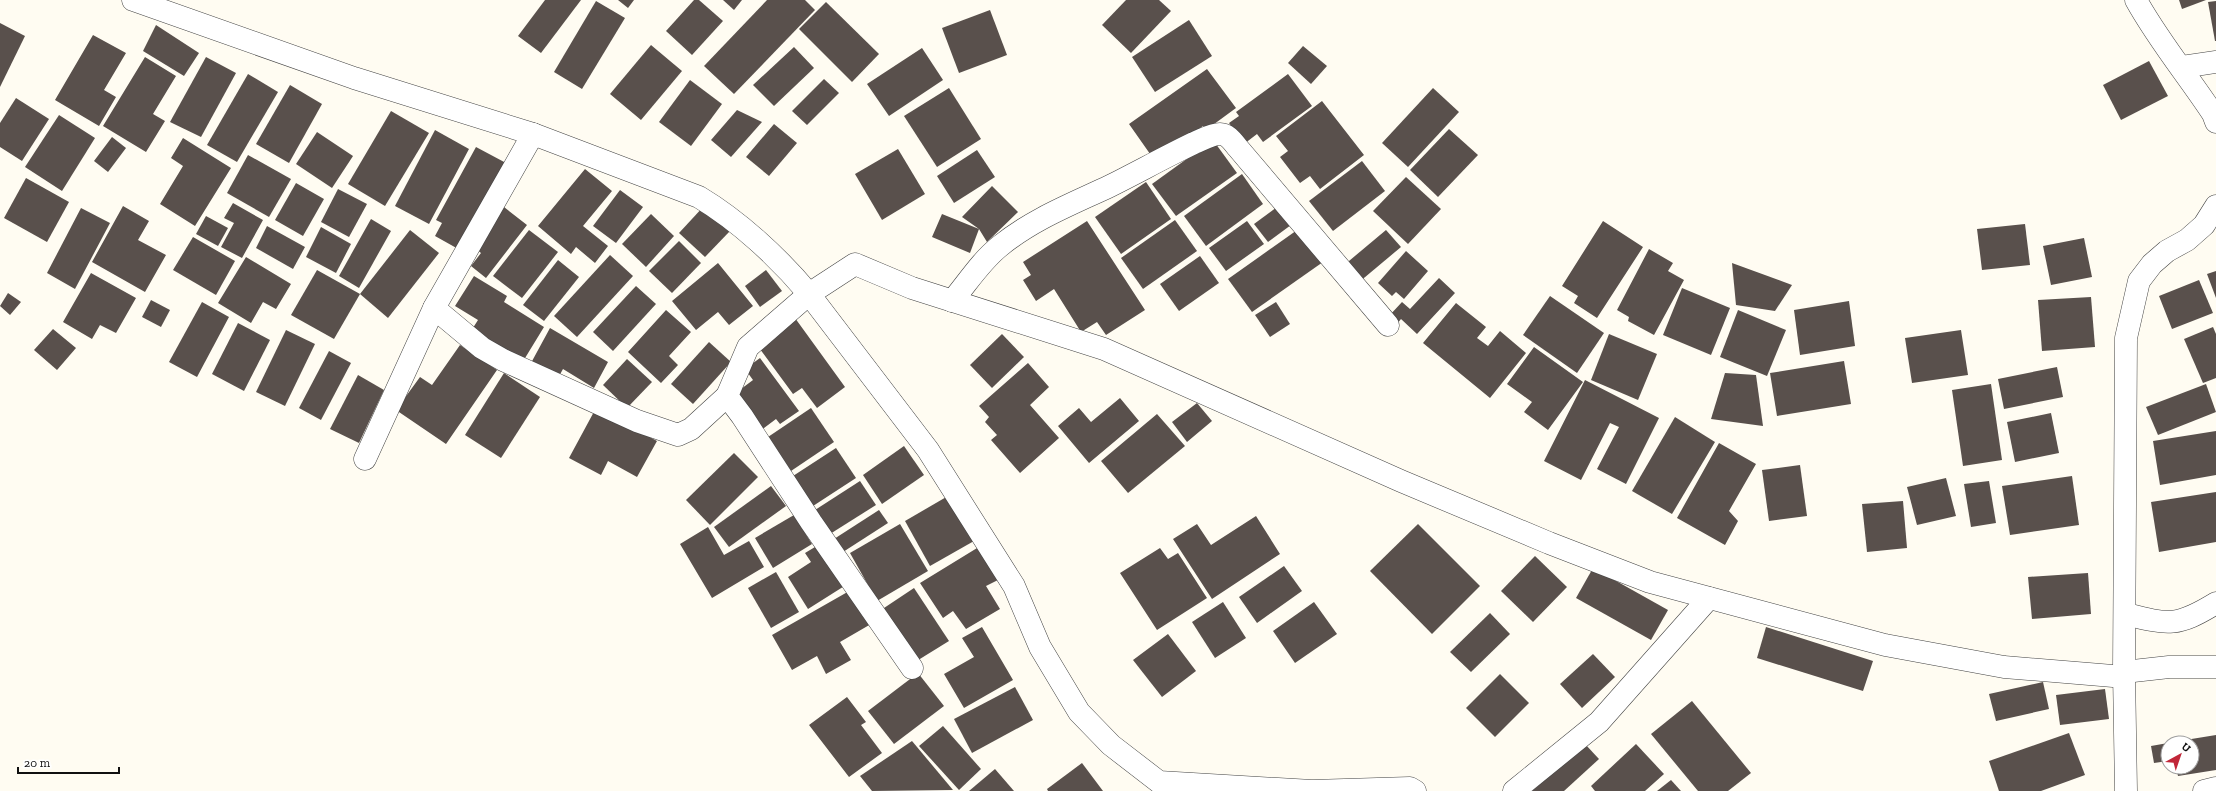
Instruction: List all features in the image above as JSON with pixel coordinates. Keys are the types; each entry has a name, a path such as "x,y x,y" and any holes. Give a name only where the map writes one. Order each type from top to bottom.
{"street":[{"path":"134,0 354,78 532,134 699,197 722,211 813,292 928,450 1014,586 1040,647 1079,712 1111,745 1159,782 1312,790 1410,788 1415,791"},
{"path":"2136,0 2148,21 2182,67 2213,114 2216,122"},
{"path":"2182,67 2216,62"},
{"path":"365,459 434,308 532,134"},
{"path":"960,290 1000,246 1060,208 1110,186 1167,156 1212,135 1220,134 1228,137 1238,148 1388,325"},
{"path":"2126,791 2126,338 2139,281 2152,264 2166,251 2187,240 2215,211"},
{"path":"434,308 482,348 503,360 637,421 678,435 691,429 727,396 748,348 813,292 854,264 912,288 960,290 1104,350 1258,419 1549,543 1650,582 1885,645 2004,667 2125,672 2169,666 2216,667"},
{"path":"727,396 742,416 811,522 912,668"},
{"path":"1514,791 1599,722 1709,598"},
{"path":"2126,618 2166,623 2184,620 2216,603"},
{"path":"2204,791 2216,788"}],"building":[{"path":"545,0 581,0 541,53 518,36"},
{"path":"618,0 634,0 628,8"},
{"path":"694,0 699,0 723,21 692,55 666,31"},
{"path":"723,0 742,0 734,10"},
{"path":"767,0 805,0 815,10 734,94 704,66"},
{"path":"1126,0 1159,0 1171,11 1131,53 1102,25"},
{"path":"2179,0 2206,0 2182,9"},
{"path":"596,1 625,18 582,89 554,72"},
{"path":"2216,1 2216,41 2215,41 2208,2"},
{"path":"826,2 879,54 852,82 799,29"},
{"path":"990,10 1007,55 959,73 942,28"},
{"path":"1189,20 1212,56 1155,92 1132,57"},
{"path":"0,23 25,36 0,87"},
{"path":"156,25 199,53 184,76 143,51"},
{"path":"93,35 126,53 104,90 116,97 99,126 55,100"},
{"path":"651,45 682,71 641,120 610,94"},
{"path":"1303,46 1327,66 1311,84 1288,63"},
{"path":"794,47 814,68 774,106 753,85"},
{"path":"922,48 943,80 889,116 867,84"},
{"path":"145,57 176,76 153,114 165,121 146,152 103,126"},
{"path":"206,57 236,73 201,137 170,122"},
{"path":"2149,61 2168,96 2121,120 2103,85"},
{"path":"1207,69 1236,108 1206,130 1203,126 1155,161 1129,124"},
{"path":"248,74 278,92 237,162 207,145"},
{"path":"1288,74 1312,106 1263,142 1257,134 1244,144 1229,123 1239,116 1236,112"},
{"path":"824,79 839,93 807,125 792,111"},
{"path":"690,80 722,104 691,146 659,122"},
{"path":"290,85 322,104 289,163 256,144"},
{"path":"949,88 981,139 937,167 904,116"},
{"path":"1433,88 1459,112 1408,167 1382,143"},
{"path":"16,98 49,119 22,161 0,147 0,123"},
{"path":"1322,101 1364,155 1320,189 1310,176 1300,183 1280,157 1288,151 1276,136"},
{"path":"737,110 762,122 731,157 711,140"},
{"path":"391,111 429,133 385,206 348,184"},
{"path":"59,115 95,138 62,191 25,167"},
{"path":"774,124 797,143 769,176 746,157"},
{"path":"1449,129 1478,155 1438,197 1410,170"},
{"path":"435,130 469,149 429,224 395,206"},
{"path":"317,132 353,156 332,188 296,164"},
{"path":"112,137 126,148 108,172 94,161"},
{"path":"183,138 231,168 195,226 160,204 183,166 171,158"},
{"path":"1213,140 1237,173 1176,216 1152,184"},
{"path":"476,147 506,163 460,250 435,236 442,223 436,220"},
{"path":"898,149 925,194 882,220 855,174"},
{"path":"977,150 995,177 954,203 937,176"},
{"path":"248,155 291,179 269,217 227,193"},
{"path":"1362,161 1385,191 1333,231 1309,201"},
{"path":"585,169 612,191 583,226 608,246 595,263 576,247 571,254 538,226"},
{"path":"1242,174 1263,204 1206,246 1184,216"},
{"path":"1406,177 1441,209 1408,244 1373,211"},
{"path":"26,178 69,202 47,242 4,218"},
{"path":"1146,182 1171,219 1121,254 1095,217"},
{"path":"296,183 324,199 303,236 275,220"},
{"path":"992,186 1018,212 987,242 979,229 962,217"},
{"path":"338,189 367,204 349,237 321,222"},
{"path":"620,190 643,207 616,243 593,226"},
{"path":"233,203 263,220 242,258 221,247 234,223 224,218"},
{"path":"123,206 149,221 138,240 166,255 145,292 92,262"},
{"path":"704,206 730,231 705,257 679,233"},
{"path":"504,207 527,225 486,278 471,266 481,253 474,247"},
{"path":"1277,207 1291,225 1268,242 1254,224"},
{"path":"81,208 110,223 75,289 47,273"},
{"path":"651,214 674,236 646,267 622,244"},
{"path":"942,214 979,229 970,253 932,237"},
{"path":"206,216 228,228 218,246 196,234"},
{"path":"371,219 391,231 359,288 339,276"},
{"path":"1175,220 1197,251 1143,289 1121,258"},
{"path":"1087,221 1145,310 1106,335 1097,322 1081,332 1054,289 1036,301 1023,280 1031,275 1023,262"},
{"path":"1247,221 1264,244 1226,271 1209,248"},
{"path":"1603,221 1643,247 1597,318 1574,303 1578,296 1562,286"},
{"path":"2025,224 2030,265 1982,270 1977,229"},
{"path":"267,226 305,247 293,269 256,248"},
{"path":"321,227 351,244 336,273 306,257"},
{"path":"1300,228 1323,262 1252,312 1228,279"},
{"path":"410,230 439,253 388,318 360,294"},
{"path":"529,230 558,252 522,298 493,276"},
{"path":"1386,230 1401,247 1358,283 1343,266"},
{"path":"193,237 235,261 216,295 173,270"},
{"path":"2084,238 2092,277 2051,285 2043,246"},
{"path":"679,241 701,263 672,293 649,271"},
{"path":"1649,249 1673,263 1668,271 1684,280 1654,335 1628,321 1629,317 1617,310"},
{"path":"1406,251 1428,271 1404,299 1396,292 1392,296 1378,283"},
{"path":"610,255 633,276 577,337 554,316"},
{"path":"1200,256 1219,283 1179,311 1160,284"},
{"path":"246,257 291,284 276,309 263,302 251,323 218,303"},
{"path":"558,260 579,277 544,321 523,305"},
{"path":"718,263 753,306 729,325 718,312 696,330 672,301"},
{"path":"1732,263 1792,285 1775,311 1736,305"},
{"path":"317,270 360,294 334,339 291,315"},
{"path":"766,270 782,291 760,307 745,286"},
{"path":"2216,271 2216,298 2207,274"},
{"path":"91,273 136,298 116,333 100,325 92,339 63,322"},
{"path":"474,276 507,296 504,302 544,327 522,363 471,331 478,320 455,306"},
{"path":"1439,278 1455,293 1417,334 1401,319 1397,324 1389,316 1402,302 1410,309"},
{"path":"2199,280 2213,313 2172,329 2159,296"},
{"path":"636,286 656,304 613,351 593,332"},
{"path":"1682,288 1730,308 1711,355 1663,335"},
{"path":"8,293 21,302 10,315 0,306"},
{"path":"1550,296 1604,333 1577,373 1523,335"},
{"path":"2091,297 2095,347 2042,351 2038,300"},
{"path":"151,300 170,310 161,327 142,317"},
{"path":"1849,301 1855,346 1800,355 1794,310"},
{"path":"202,302 229,317 197,377 169,362"},
{"path":"1276,302 1290,324 1270,337 1255,315"},
{"path":"1456,303 1486,327 1477,338 1488,346 1500,331 1526,353 1490,398 1423,343"},
{"path":"666,310 691,332 669,356 678,365 661,383 628,352"},
{"path":"1738,310 1786,330 1767,376 1720,357"},
{"path":"795,318 845,387 817,408 802,388 793,394 757,345"},
{"path":"238,323 270,340 244,391 212,374"},
{"path":"2213,327 2216,334 2216,378 2203,383 2184,339"},
{"path":"550,328 608,362 594,388 563,369 558,378 531,363"},
{"path":"53,329 76,348 57,370 34,350"},
{"path":"286,330 315,344 285,406 256,392"},
{"path":"1961,330 1968,375 1912,383 1905,338"},
{"path":"1002,334 1024,357 992,388 970,365"},
{"path":"1609,334 1657,354 1638,400 1591,380"},
{"path":"709,342 731,362 693,404 671,384"},
{"path":"460,345 497,370 446,444 396,410 420,377 432,385"},
{"path":"1534,347 1583,382 1548,430 1524,412 1532,402 1507,384"},
{"path":"329,351 351,363 321,420 299,408"},
{"path":"760,358 799,411 780,424 776,419 760,431 733,395 753,380 745,369"},
{"path":"627,359 652,382 627,408 603,385"},
{"path":"1844,361 1851,404 1777,416 1770,373"},
{"path":"1028,363 1049,387 1030,405 1059,438 1020,473 991,440 997,435 985,422 989,417 979,406"},
{"path":"2057,367 2063,397 2004,409 1998,379"},
{"path":"504,373 540,397 501,458 465,435"},
{"path":"1725,373 1756,375 1763,426 1711,419"},
{"path":"358,375 384,390 359,443 330,429"},
{"path":"1585,380 1659,418 1626,484 1597,469 1619,427 1610,423 1581,480 1544,461"},
{"path":"1991,384 2002,460 1963,466 1952,390"},
{"path":"2206,384 2216,412 2158,435 2146,407"},
{"path":"1120,398 1139,421 1089,463 1058,426 1079,408 1091,422"},
{"path":"1197,403 1212,421 1187,442 1172,422"},
{"path":"596,408 657,441 637,477 608,461 601,475 569,458"},
{"path":"811,408 834,442 791,471 768,437"},
{"path":"2051,413 2059,453 2015,462 2007,422"},
{"path":"1157,414 1185,446 1128,493 1101,461"},
{"path":"1675,417 1715,442 1672,514 1632,491"},
{"path":"2216,431 2216,475 2160,485 2153,441"},
{"path":"1719,443 1756,464 1729,511 1738,521 1725,545 1677,518"},
{"path":"904,446 924,475 882,504 863,475"},
{"path":"836,448 856,478 813,506 793,476"},
{"path":"734,453 758,477 710,525 686,500"},
{"path":"1800,465 1807,516 1769,521 1762,470"},
{"path":"2072,476 2079,525 2010,535 2002,486"},
{"path":"1946,478 1956,516 1917,525 1907,487"},
{"path":"860,481 876,505 830,534 815,510"},
{"path":"1989,481 1996,523 1971,527 1964,484"},
{"path":"771,486 786,506 729,547 714,527"},
{"path":"2216,492 2216,542 2159,552 2151,502"},
{"path":"948,496 974,541 930,566 905,521"},
{"path":"1903,501 1907,548 1867,552 1862,504"},
{"path":"879,510 888,523 843,552 834,539"},
{"path":"794,515 812,544 773,568 755,538"},
{"path":"1256,516 1280,554 1212,599 1173,539 1197,524 1211,545"},
{"path":"900,524 928,571 877,601 850,553"},
{"path":"1418,524 1480,586 1432,634 1370,571"},
{"path":"708,527 724,555 749,541 764,567 712,598 680,544"},
{"path":"820,544 846,585 808,609 788,577 811,562 805,553"},
{"path":"982,545 1002,578 986,586 1000,609 966,629 953,611 943,618 920,583"},
{"path":"1160,548 1168,559 1178,553 1207,598 1157,630 1120,573"},
{"path":"1535,556 1567,587 1533,622 1501,591"},
{"path":"1284,566 1302,591 1257,623 1239,597"},
{"path":"1593,568 1668,610 1651,640 1576,598"},
{"path":"776,572 799,612 771,628 748,588"},
{"path":"2088,573 2091,614 2032,619 2028,577"},
{"path":"914,588 949,641 915,662 881,610"},
{"path":"851,590 871,624 840,642 851,660 826,674 817,656 792,670 772,635"},
{"path":"1223,602 1246,638 1215,658 1192,622"},
{"path":"1314,602 1337,634 1295,663 1273,631"},
{"path":"1490,613 1510,634 1471,672 1450,652"},
{"path":"982,627 1013,680 964,708 944,674 974,657 962,638"},
{"path":"1766,627 1873,661 1863,691 1757,658"},
{"path":"1168,634 1196,671 1162,697 1133,660"},
{"path":"1593,654 1615,677 1582,708 1560,684"},
{"path":"918,673 944,706 894,744 868,711"},
{"path":"1500,674 1529,703 1495,737 1466,708"},
{"path":"2043,682 2049,709 1996,721 1989,694"},
{"path":"1015,687 1033,720 972,753 954,719"},
{"path":"2105,689 2109,719 2060,725 2056,695"},
{"path":"847,697 866,722 861,725 882,753 849,777 809,725"},
{"path":"1692,701 1751,773 1728,791 1698,791 1651,734"},
{"path":"943,726 981,769 959,790 919,746"},
{"path":"2069,733 2085,775 2041,791 1999,791 1989,761"},
{"path":"2216,735 2216,770 2200,773 2200,738"},
{"path":"912,741 953,790 872,791 860,776"},
{"path":"1585,744 1599,759 1564,791 1532,791"},
{"path":"1636,744 1664,774 1645,791 1595,791 1591,786"},
{"path":"2160,744 2160,762 2154,763 2151,746"},
{"path":"1082,763 1103,791 1048,791 1047,789"},
{"path":"995,769 1014,791 969,791"},
{"path":"1671,780 1681,791 1657,791"}]}
